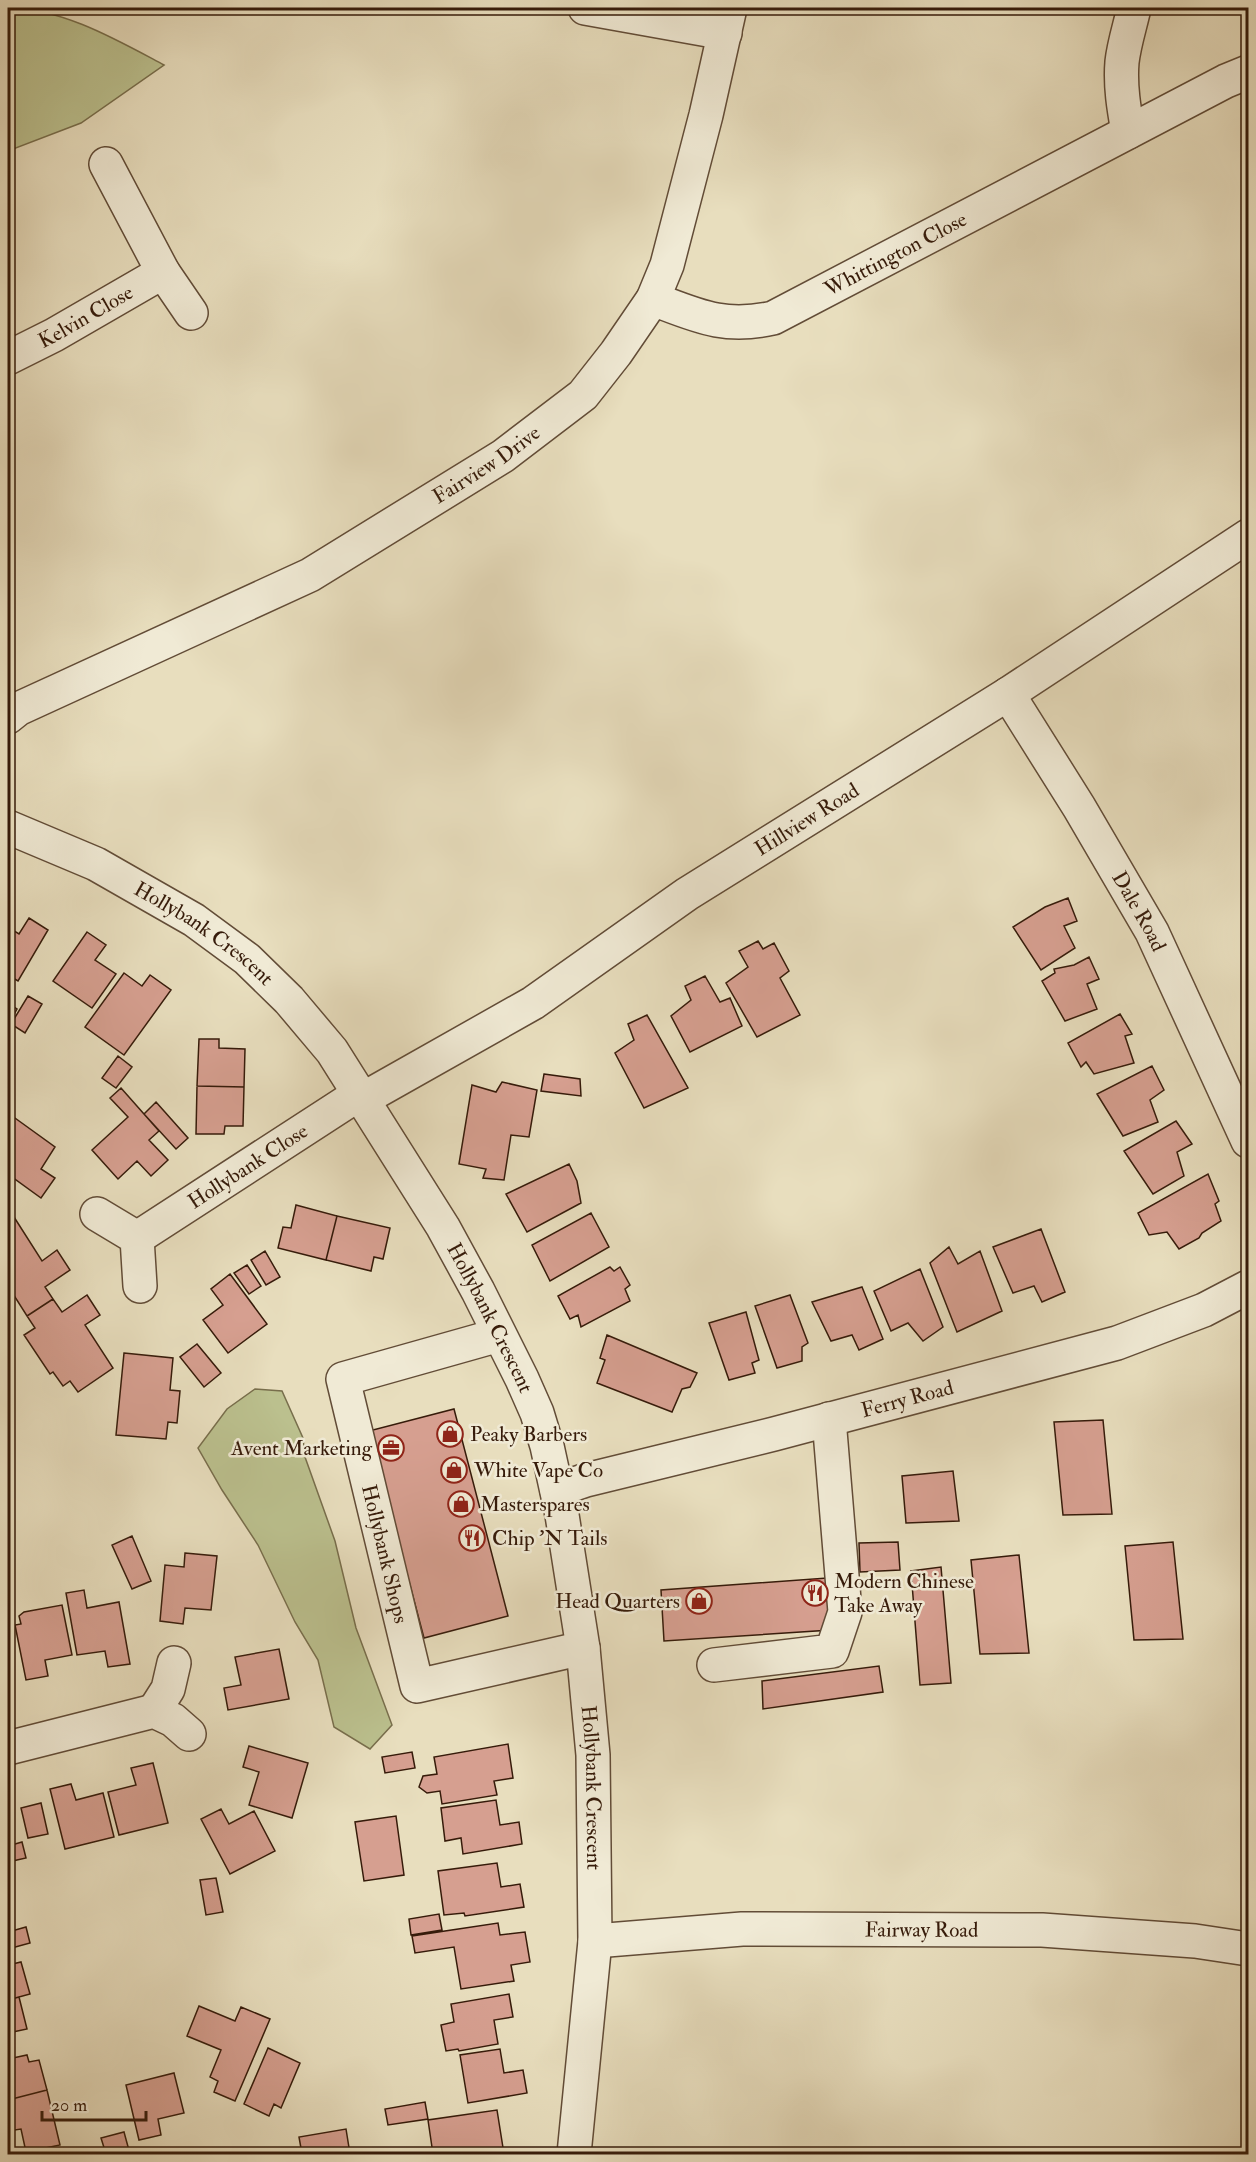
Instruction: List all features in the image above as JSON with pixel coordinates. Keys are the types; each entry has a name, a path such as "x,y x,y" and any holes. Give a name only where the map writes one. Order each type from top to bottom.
{"street":[{"path":"585,8 728,20"},
{"path":"1128,132 1122,75 1134,8"},
{"name":"Fairview Drive","path":"8,717 18,709 310,575 503,456 583,395 616,353 653,299 668,265 728,20"},
{"name":"Whittington Close","path":"653,299 698,316 721,321 740,323 773,318 1226,81 1248,72"},
{"path":"106,164 163,272 191,313"},
{"name":"Kelvin Close","path":"8,358 54,335 163,272"},
{"name":"Hillview Road","path":"361,1097 533,1003 687,894 1008,694 1248,536"},
{"name":"Dale Road","path":"1008,694 1079,807 1152,932 1242,1105 1248,1141"},
{"name":"Hollybank Crescent","path":"8,826 65,850 111,873 194,920 238,953 289,1000 332,1051 443,1227 514,1359 537,1413 557,1490 583,1648 594,1755 595,1941 574,2154"},
{"name":"Hollybank Close","path":"137,1238 361,1097"},
{"path":"97,1214 137,1238 140,1286"},
{"name":"Ferry Road","path":"557,1490 586,1480 1117,1343 1204,1310 1248,1287"},
{"name":"Hollybank Shops","path":"500,1335 343,1379 417,1686 583,1648"},
{"path":"714,1665 832,1651 845,1612 829,1419"},
{"path":"154,1711 168,1689 174,1663"},
{"path":"8,1748 154,1711 173,1720 189,1734"},
{"name":"Fairway Road","path":"595,1941 742,1929 1042,1929 1196,1941 1248,1949"}],"green space":[{"path":"8,8 28,9 69,19 164,65 81,123 8,151"},
{"path":"255,1389 282,1391 303,1438 305,1457 335,1541 356,1628 392,1725 370,1749 334,1727 318,1660 295,1622 258,1545 198,1448 227,1409"}],"building":[{"path":"1068,898 1077,921 1064,926 1075,948 1041,970 1013,927 1045,907"},
{"path":"29,918 48,930 18,981 8,975 8,927 19,934"},
{"path":"87,932 106,945 95,960 116,974 92,1008 53,981"},
{"path":"758,941 763,949 774,943 789,971 780,978 800,1015 757,1037 726,983 748,967 739,951"},
{"path":"1089,957 1099,979 1087,984 1097,1009 1065,1021 1042,981 1055,973 1054,969 1074,965"},
{"path":"124,973 142,986 150,975 171,990 124,1055 85,1027"},
{"path":"705,976 720,1002 730,998 742,1026 690,1052 671,1016 691,1000 685,986"},
{"path":"28,996 42,1004 25,1033 11,1024"},
{"path":"8,1003 17,1009 8,1025"},
{"path":"1120,1014 1132,1034 1125,1036 1134,1063 1094,1074 1086,1062 1081,1067 1068,1043"},
{"path":"647,1015 688,1088 644,1108 615,1053 634,1040 628,1024"},
{"path":"199,1039 219,1039 219,1048 245,1049 244,1087 197,1086"},
{"path":"118,1056 132,1067 116,1088 102,1078"},
{"path":"1152,1066 1164,1090 1150,1100 1158,1122 1123,1136 1097,1094"},
{"path":"544,1074 580,1079 581,1096 541,1091"},
{"path":"502,1082 537,1090 529,1137 511,1135 504,1180 483,1178 486,1169 459,1164 472,1085 496,1092"},
{"path":"197,1086 244,1087 243,1126 225,1126 224,1134 196,1134"},
{"path":"121,1088 159,1131 149,1140 168,1160 151,1176 137,1161 118,1179 92,1150 128,1117 110,1098"},
{"path":"156,1102 188,1138 176,1149 144,1114"},
{"path":"8,1113 55,1147 41,1169 55,1178 41,1198 8,1174"},
{"path":"1176,1121 1192,1144 1177,1152 1184,1176 1153,1194 1124,1151"},
{"path":"569,1164 577,1181 581,1203 527,1232 506,1194"},
{"path":"1208,1174 1219,1201 1215,1204 1221,1221 1202,1233 1199,1238 1179,1249 1167,1232 1149,1235 1138,1213"},
{"path":"296,1205 337,1216 326,1260 278,1248 283,1227 291,1228"},
{"path":"591,1213 609,1247 550,1281 532,1245"},
{"path":"337,1216 390,1228 383,1259 374,1257 371,1271 326,1260"},
{"path":"14,1217 42,1261 57,1250 70,1270 45,1287 53,1299 27,1316 8,1286 8,1221"},
{"path":"1041,1229 1065,1292 1042,1302 1034,1286 1013,1293 993,1247"},
{"path":"949,1247 958,1264 980,1251 1002,1311 957,1332 930,1263"},
{"path":"265,1251 280,1277 266,1285 251,1260"},
{"path":"247,1265 261,1286 249,1294 234,1273"},
{"path":"610,1267 614,1271 620,1267 630,1285 625,1289 630,1301 581,1327 578,1315 570,1319 558,1296"},
{"path":"920,1269 943,1327 923,1341 908,1323 891,1331 874,1291"},
{"path":"230,1274 267,1324 228,1353 203,1320 223,1305 211,1289"},
{"path":"862,1287 883,1339 859,1350 852,1335 831,1341 812,1302"},
{"path":"87,1295 100,1315 85,1325 113,1368 78,1392 70,1381 63,1386 53,1372 50,1374 24,1335 35,1328 27,1316 53,1299 62,1312"},
{"path":"790,1295 808,1343 802,1347 802,1361 777,1368 755,1306"},
{"path":"746,1312 759,1360 752,1363 755,1373 729,1380 709,1323"},
{"path":"607,1335 697,1373 690,1387 682,1389 672,1412 597,1383 605,1360 600,1358"},
{"path":"197,1344 221,1373 204,1387 180,1357"},
{"path":"124,1353 173,1358 170,1390 180,1391 177,1423 168,1422 166,1439 116,1435"},
{"path":"454,1409 508,1616 424,1638 369,1431"},
{"path":"1103,1420 1112,1514 1063,1515 1054,1422"},
{"path":"953,1471 959,1521 906,1523 902,1476"},
{"path":"132,1536 151,1581 132,1589 112,1545"},
{"path":"898,1542 900,1570 860,1572 859,1543"},
{"path":"1173,1542 1183,1639 1134,1640 1125,1546"},
{"path":"185,1553 217,1556 211,1610 185,1608 183,1624 160,1621 165,1565 184,1567"},
{"path":"1019,1555 1029,1653 980,1654 971,1560"},
{"path":"8,1563 14,1594 8,1595"},
{"path":"941,1567 951,1683 920,1685 911,1571"},
{"path":"827,1578 831,1630 664,1641 661,1590"},
{"path":"84,1590 87,1608 119,1602 130,1664 108,1667 105,1651 77,1655 66,1593"},
{"path":"62,1605 72,1655 45,1660 48,1676 26,1680 15,1625 21,1624 19,1616 24,1612"},
{"path":"279,1649 289,1699 228,1710 224,1688 241,1685 235,1657"},
{"path":"879,1666 883,1692 763,1709 762,1681"},
{"path":"508,1744 513,1778 494,1781 497,1795 442,1804 440,1791 427,1793 419,1787 423,1776 437,1774 434,1757"},
{"path":"249,1746 308,1763 292,1818 249,1805 259,1772 243,1767"},
{"path":"412,1752 415,1768 385,1773 382,1757"},
{"path":"153,1763 168,1823 119,1835 108,1792 136,1785 131,1768"},
{"path":"71,1784 76,1800 103,1793 114,1837 65,1849 50,1789"},
{"path":"496,1800 500,1825 519,1822 522,1844 463,1854 461,1838 445,1841 441,1808"},
{"path":"41,1803 48,1834 28,1838 21,1808"},
{"path":"221,1809 229,1824 254,1811 275,1851 230,1874 201,1819"},
{"path":"396,1816 404,1875 364,1881 355,1822"},
{"path":"22,1842 26,1858 8,1862 8,1846"},
{"path":"497,1863 501,1887 520,1884 524,1907 465,1916 464,1913 444,1915 438,1871"},
{"path":"216,1878 223,1912 206,1915 200,1880"},
{"path":"439,1914 442,1930 411,1935 409,1919"},
{"path":"498,1923 500,1935 525,1932 530,1962 511,1965 514,1981 461,1989 454,1947 415,1953 412,1936"},
{"path":"26,1927 30,1943 8,1949 8,1932"},
{"path":"21,1962 30,1994 8,2000 8,1965"},
{"path":"509,1994 513,2017 494,2020 498,2044 446,2051 441,2025 454,2022 451,2004"},
{"path":"19,1997 27,2029 8,2033 8,2000"},
{"path":"199,2006 235,2021 241,2007 270,2019 235,2101 214,2092 218,2081 210,2077 221,2050 187,2036"},
{"path":"268,2048 300,2063 281,2108 274,2104 269,2116 244,2104"},
{"path":"500,2049 504,2073 523,2070 527,2093 468,2103 460,2055"},
{"path":"27,2055 29,2062 39,2060 47,2090 8,2100 8,2059"},
{"path":"174,2073 184,2113 158,2119 161,2135 139,2140 126,2085"},
{"path":"47,2090 60,2145 26,2152 21,2129 8,2131 8,2100"},
{"path":"425,2102 428,2119 388,2125 385,2109"},
{"path":"497,2110 504,2154 433,2154 428,2120"},
{"path":"346,2129 350,2154 302,2154 299,2137"},
{"path":"124,2132 130,2154 106,2154 101,2138"}],"place":[{"name":"Peaky Barbers","path":"450,1434"},
{"name":"Avent Marketing","path":"391,1448"},
{"name":"White Vape Co","path":"454,1470"},
{"name":"Masterspares","path":"461,1504"},
{"name":"Chip 'N Tails","path":"472,1538"},
{"name":"Modern Chinese Take Away","path":"815,1593"},
{"name":"Head Quarters","path":"699,1601"}]}
